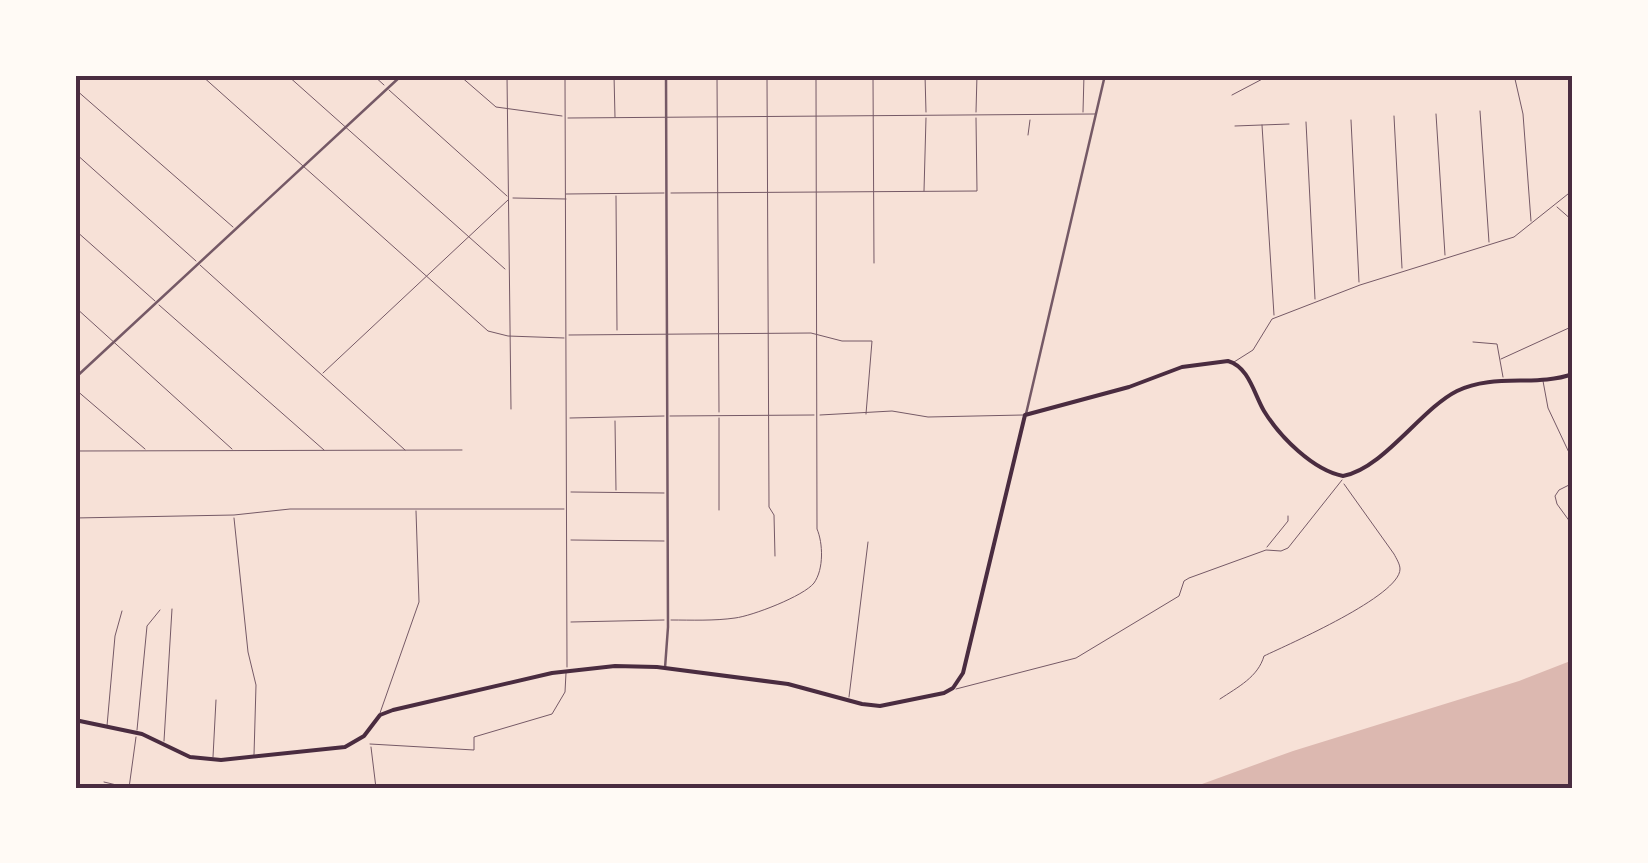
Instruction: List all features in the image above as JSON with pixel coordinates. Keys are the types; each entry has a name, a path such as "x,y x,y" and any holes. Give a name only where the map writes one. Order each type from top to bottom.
{"main road":[{"path":"75,720 136,732 190,757 213,760 340,749 359,740 380,716 398,708 566,671 628,665 799,686 868,705 894,705 953,688 965,668 1025,416 1128,387 1182,367 1214,360 1234,362 1278,430 1342,479 1384,452 1453,393 1503,380 1544,380 1573,374"}],"street":[{"path":"201,75 488,331 508,336 566,337 816,335 842,341 872,341 866,414"},
{"path":"287,75 508,269"},
{"path":"373,75 510,198 566,199"},
{"path":"75,378 402,75"},
{"path":"459,75 496,107 565,117 1094,114"},
{"path":"507,75 511,409"},
{"path":"359,740 370,744 474,750 474,737 552,714 565,692 568,540 565,75"},
{"path":"614,75 615,118"},
{"path":"665,668 666,75"},
{"path":"718,75 719,510"},
{"path":"767,75 769,507 774,515 775,556"},
{"path":"568,622 736,618 806,590 817,578 822,538 818,529 816,75"},
{"path":"873,75 874,263"},
{"path":"924,191 925,75"},
{"path":"566,194 977,190 976,75"},
{"path":"1083,114 1084,75"},
{"path":"567,418 866,414 892,410 928,417 1025,416 1105,75"},
{"path":"1232,94 1270,75"},
{"path":"1515,79 1523,114 1532,224"},
{"path":"75,89 235,230"},
{"path":"1480,111 1489,245"},
{"path":"1436,114 1446,258"},
{"path":"1028,135 1030,116"},
{"path":"1394,116 1402,272"},
{"path":"1351,120 1360,285"},
{"path":"1306,122 1316,302"},
{"path":"1234,126 1290,124"},
{"path":"1262,125 1273,319"},
{"path":"75,153 406,450"},
{"path":"1234,362 1253,350 1273,319 1360,285 1514,238 1573,190"},
{"path":"616,193 617,334"},
{"path":"321,374 510,198"},
{"path":"1556,206 1573,222"},
{"path":"75,230 324,450"},
{"path":"75,307 234,451"},
{"path":"1501,360 1571,326"},
{"path":"1473,342 1497,344 1503,380"},
{"path":"1544,380 1548,408 1573,461"},
{"path":"75,389 147,450"},
{"path":"615,418 616,492"},
{"path":"75,451 462,450"},
{"path":"953,688 1045,669 1076,658 1178,596 1189,578 1266,550 1288,548 1342,479 1400,564 1398,575 1360,609 1264,656 1262,664 1242,686 1220,698"},
{"path":"1573,484 1559,490 1555,500 1573,526"},
{"path":"567,492 668,492"},
{"path":"380,716 418,602 416,508"},
{"path":"75,518 234,515 290,509 567,509"},
{"path":"234,515 248,652 256,685 254,757"},
{"path":"1266,550 1288,516"},
{"path":"568,540 668,541"},
{"path":"848,700 868,542"},
{"path":"104,782 129,788 147,626 160,610"},
{"path":"164,743 172,610"},
{"path":"106,726 122,611"},
{"path":"213,760 216,700"},
{"path":"370,744 376,788"}],"shaded area":[{"path":"1573,660 1573,788 1191,788 1293,751 1519,681"}]}
